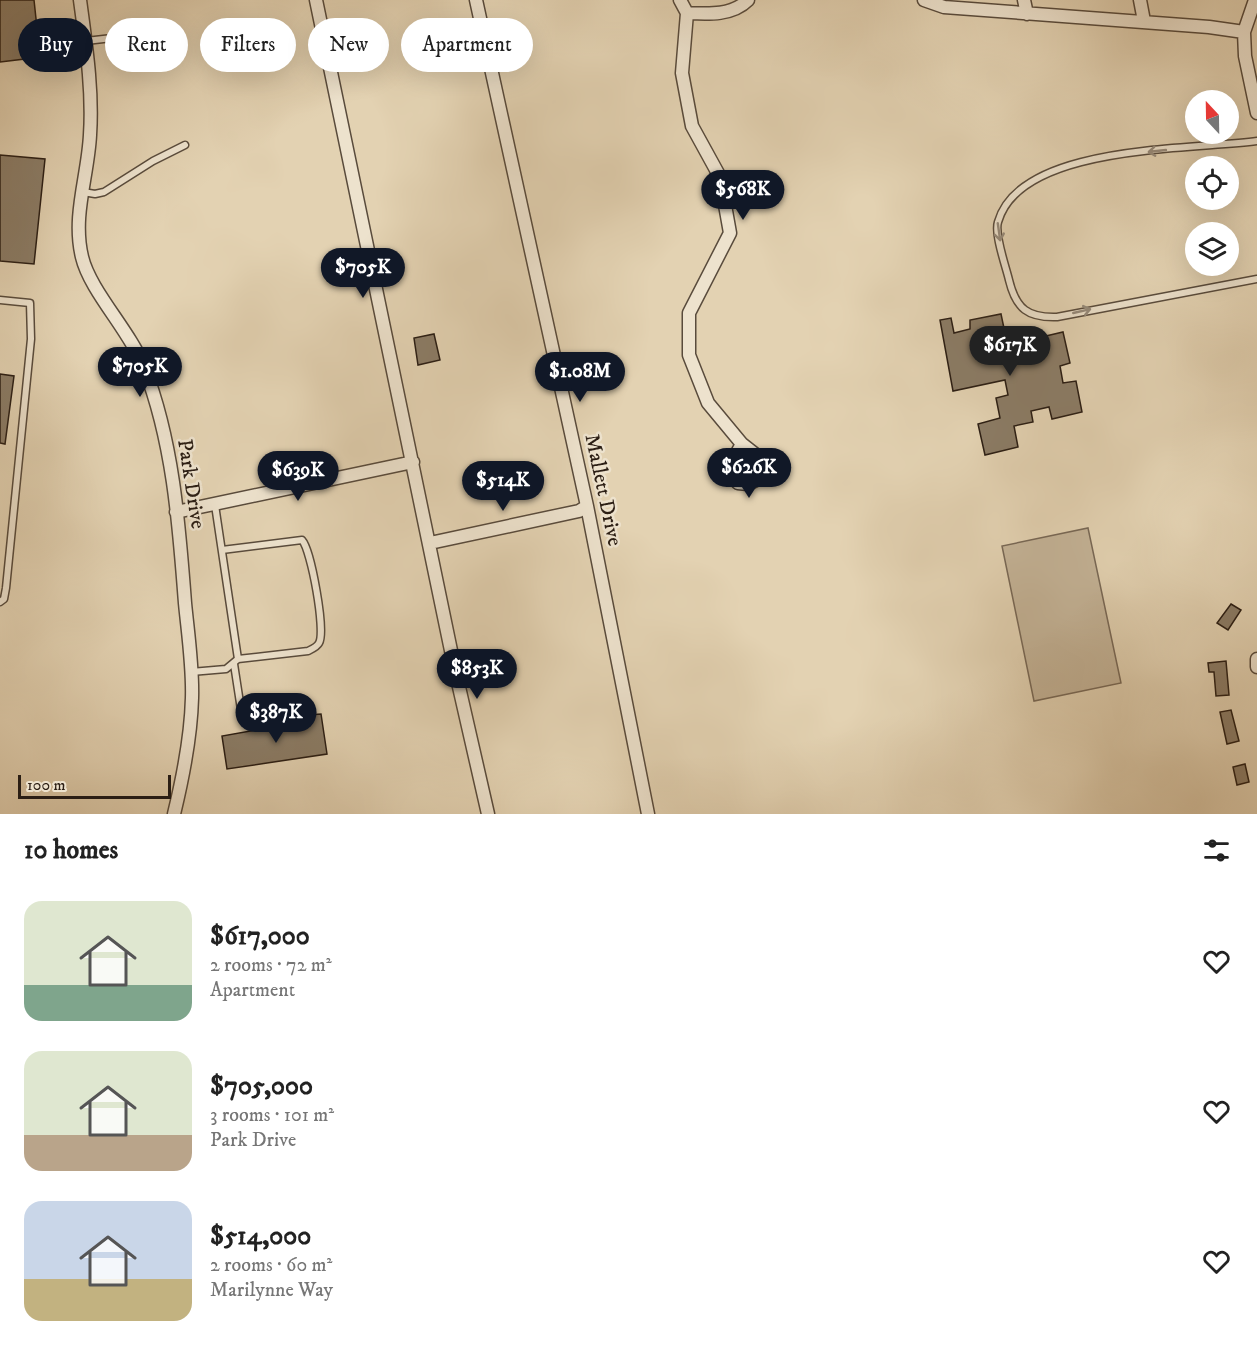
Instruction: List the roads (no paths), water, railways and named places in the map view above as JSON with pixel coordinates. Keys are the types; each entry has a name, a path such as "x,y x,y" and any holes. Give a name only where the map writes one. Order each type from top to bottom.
{"street":[{"name":"Park Drive","path":"80,0 83,18"},
{"path":"316,0 456,676 488,814"},
{"name":"Mallett Drive","path":"476,0 587,506 648,814"},
{"path":"680,0 687,13 682,73 692,126 720,177 730,233 689,313 689,355 708,403 742,444"},
{"path":"687,13 714,14 737,7 748,0"},
{"path":"924,0 944,7 1144,21 1244,32"},
{"path":"1024,0 1027,14"},
{"path":"1140,0 1144,21"},
{"path":"1256,0 1244,32 1245,56 1257,113"},
{"name":"Park Drive","path":"89,72 90,136 78,233 82,259 143,364 154,394 168,455 176,512 192,698 182,781 174,814"},
{"path":"176,512 413,462"},
{"path":"430,543 579,511 587,506"},
{"path":"1257,659 1257,667"}],"lane":[{"path":"1257,141 1101,157 1052,170 1014,195 1003,210 997,225 1012,296 1025,312 1042,317 1057,317 1257,279"},
{"path":"82,192 95,194 104,192 153,161 185,145"},
{"path":"0,300 30,303 31,339 6,588 4,599 0,602"},
{"path":"214,505 222,550 242,716"},
{"path":"190,672 226,669 236,662 308,651 315,648 320,641 318,604 309,554 302,540 222,550"}]}
